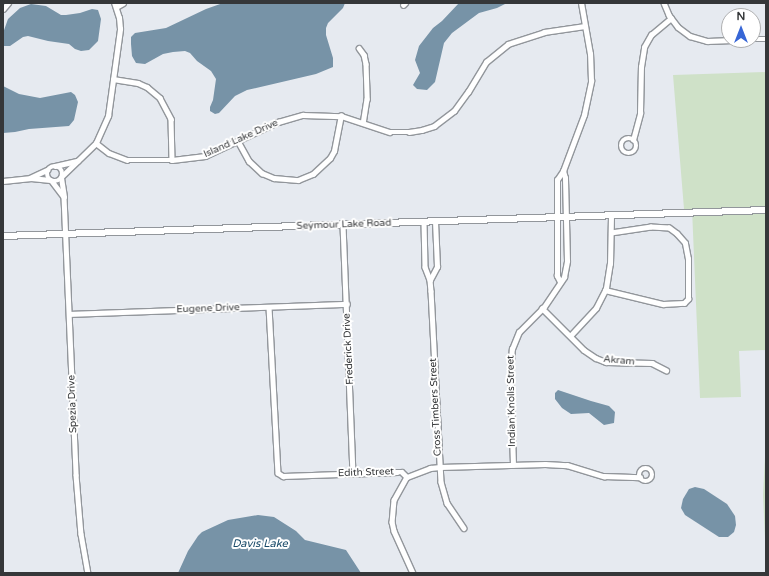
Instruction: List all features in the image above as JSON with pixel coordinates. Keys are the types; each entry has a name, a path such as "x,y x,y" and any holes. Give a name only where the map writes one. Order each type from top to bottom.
{"street":[{"path":"3,9 8,3"},
{"path":"3,181 31,178 58,181 96,143 108,116 115,53 120,29 115,5 123,3"},
{"path":"560,282 557,276 557,180 563,171 589,97 591,69 581,3"},
{"path":"664,3 671,18 684,32 698,39 707,41 721,41"},
{"path":"633,140 640,113 642,53 651,35 671,18"},
{"name":"Island Lake Drive","path":"96,143 109,153 127,160 172,160 205,156 238,142 268,126 290,118 315,115 341,116 377,129 400,133 422,130 434,126 454,111 468,92 482,67 502,48 515,41 532,35 585,26"},
{"path":"359,48 364,55 366,64 367,99 363,123"},
{"path":"113,79 138,83 147,87 160,98 171,119 172,160"},
{"path":"238,142 249,161 262,173 274,178 298,180 313,174 330,158 335,145 341,116"},
{"path":"31,178 55,166 77,161"},
{"path":"55,166 60,169 62,177"},
{"path":"48,170 47,174 51,181 64,197"},
{"name":"Indian Knolls Street","path":"513,465 510,375 512,349 519,332 542,308 564,277 567,261 565,178 563,171"},
{"name":"Spezia Drive","path":"62,177 70,314 76,475 81,534 88,573"},
{"name":"Seymour Lake Road","path":"3,236 766,210"},
{"path":"570,336 596,308 605,290 608,276 611,216"},
{"name":"Cross Timbers Street","path":"424,222 425,268 430,280 442,492 446,503 464,528"},
{"name":"Cross Timbers Street","path":"430,280 436,267 435,222"},
{"name":"Frederick Drive","path":"343,225 353,473"},
{"path":"605,290 663,304 679,304 687,300 688,259 685,243 677,234 669,228 651,227 611,233"},
{"name":"Eugene Drive","path":"70,314 347,304"},
{"name":"Edith Street","path":"269,307 278,473 283,476 402,472 407,478 430,468 440,467 558,464 604,476 640,477"},
{"name":"Akram","path":"542,308 584,350 601,360 606,362 652,363 666,370"},
{"path":"407,478 394,500 392,522 394,531 413,573"}],"green space":[{"path":"766,72 766,350 739,351 741,397 700,398 692,209 684,209 673,75"},
{"path":"766,438 766,561 763,495"}],"water":[{"path":"223,3 345,3 343,8 328,23 326,28 326,35 333,58 333,67 316,74 247,90 235,96 219,113 215,114 210,111 210,107 213,100 216,79 211,71 197,61 190,53 185,51 173,52 163,54 145,64 136,63 132,56 131,44 131,37 135,33 166,28 206,9"},
{"path":"459,3 507,3 497,8 479,13 452,33 444,43 435,82 427,90 417,89 413,85 420,73 415,60 419,46 433,28"},
{"path":"31,4 46,6 61,15 80,13 92,9 98,10 101,19 98,41 89,50 81,51 75,49 69,44 28,36 23,37 10,46 3,46 3,33 8,19 20,8"},
{"path":"3,86 19,94 40,98 71,92 75,95 78,102 74,120 69,126 29,129 3,133"},
{"path":"558,390 609,406 615,412 614,423 604,425 589,413 571,414 562,408 555,399 555,393"},
{"path":"695,487 704,489 727,504 735,516 736,525 734,532 728,537 719,537 685,515 681,508 683,499 689,489"},
{"name":"Davis Lake","path":"258,515 274,517 296,531 305,540 346,550 361,573 178,573 188,551 202,532 228,520"}]}
